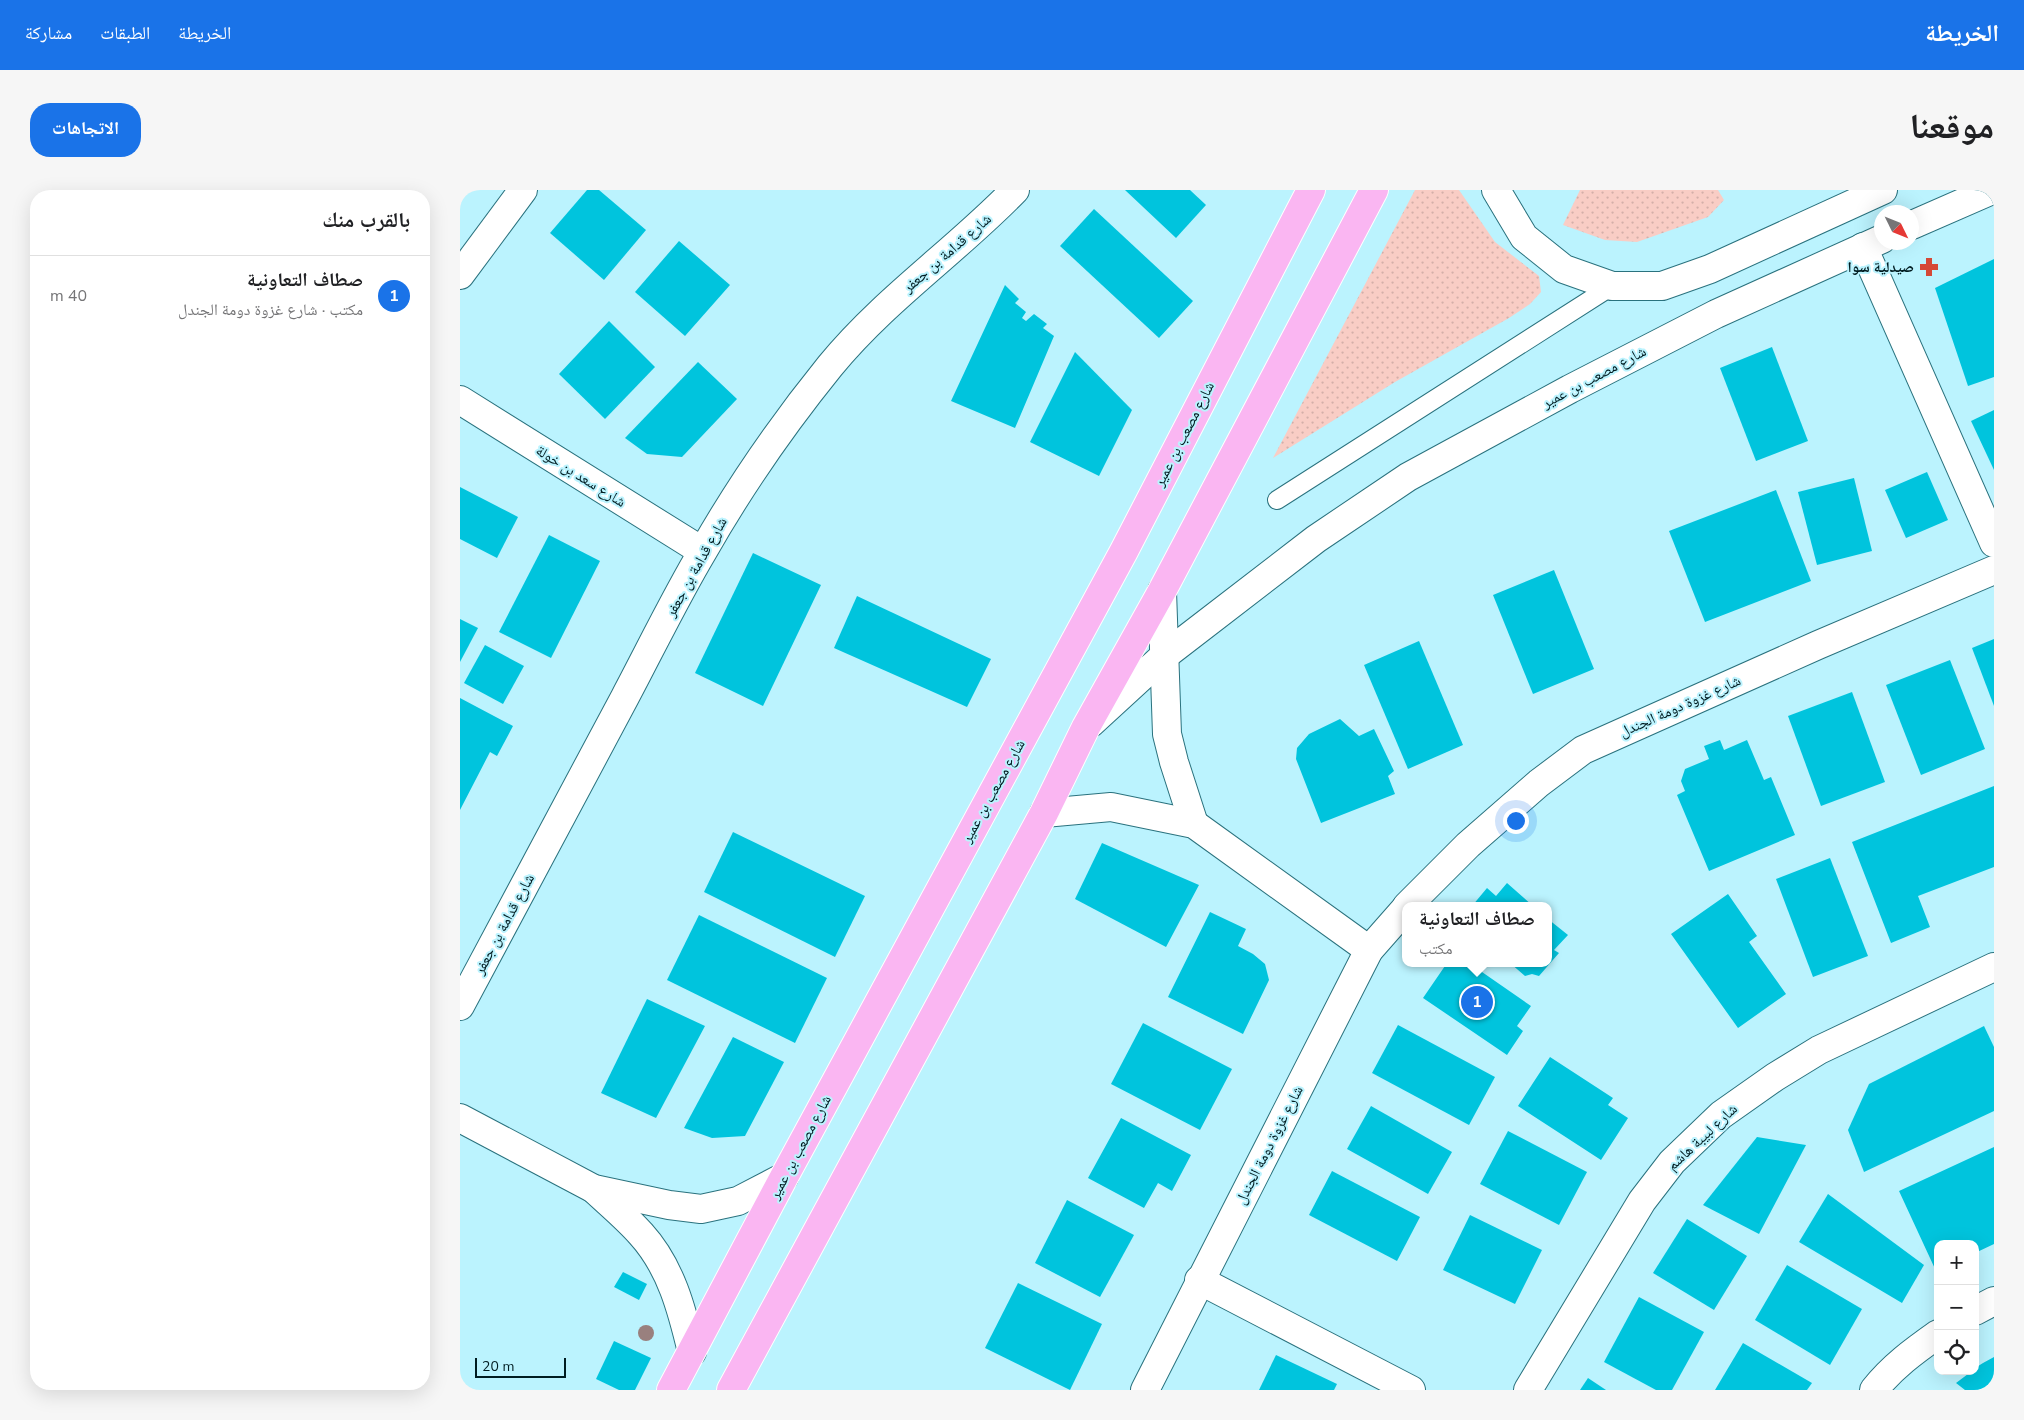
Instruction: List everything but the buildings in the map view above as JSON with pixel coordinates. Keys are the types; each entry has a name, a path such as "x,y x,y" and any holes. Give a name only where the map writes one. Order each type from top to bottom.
{"highway":[{"name":"شارع مصعب بن عمير","path":"672,1390 784,1177 1124,551 1311,190"},
{"name":"شارع مصعب بن عمير","path":"731,1390 1044,813 1086,728 1162,591 1374,190"}],"street":[{"path":"460,275 523,190"},
{"name":"شارع قدامة بن جعفر","path":"460,1006 702,551 748,477 794,411 832,363 922,273 984,222 1015,190"},
{"path":"1496,190 1524,237 1564,269 1612,286 1662,286 1702,272 1883,190"},
{"path":"1919,222 1992,190"},
{"path":"1872,243 1994,543"},
{"name":"شارع مصعب بن عمير","path":"1086,728 1164,656 1316,539 1408,477 1570,389 1716,314 1872,243"},
{"name":"شارع سعد بن خولة","path":"460,400 702,551"},
{"name":"شارع غزوة دومة الجندل","path":"1412,902 1468,845 1496,820 1539,783 1583,750 1818,645 1994,570"},
{"path":"1162,591 1167,734 1194,824"},
{"path":"1044,813 1110,808 1194,824 1369,950"},
{"name":"شارع غزوة دومة الجندل","path":"1145,1390 1199,1280 1369,950 1402,913"},
{"name":"شارع لبيبة هاشم","path":"1528,1390 1642,1201 1672,1162 1721,1115 1775,1077 1819,1050 1994,967"},
{"path":"460,1118 594,1189 642,1235 663,1266 680,1303 692,1352"},
{"path":"594,1189 669,1205 701,1209 738,1201 784,1177"},
{"path":"1199,1280 1411,1390"},
{"path":"1979,1309 1994,1301"},
{"path":"1874,1390 1884,1376 1934,1337"}],"lane":[{"path":"1277,500 1612,286"}],"shaded area":[{"path":"1415,190 1459,190 1495,242 1539,276 1541,292 1530,304 1509,318 1395,382 1273,458"},
{"path":"1580,190 1718,190 1724,200 1708,217 1637,242 1605,240 1563,225"}],"place":[{"name":"صيدلية سوا","path":"1929,267"},
{"name":"صطاف التعاونية","path":"1477,1002"}]}
